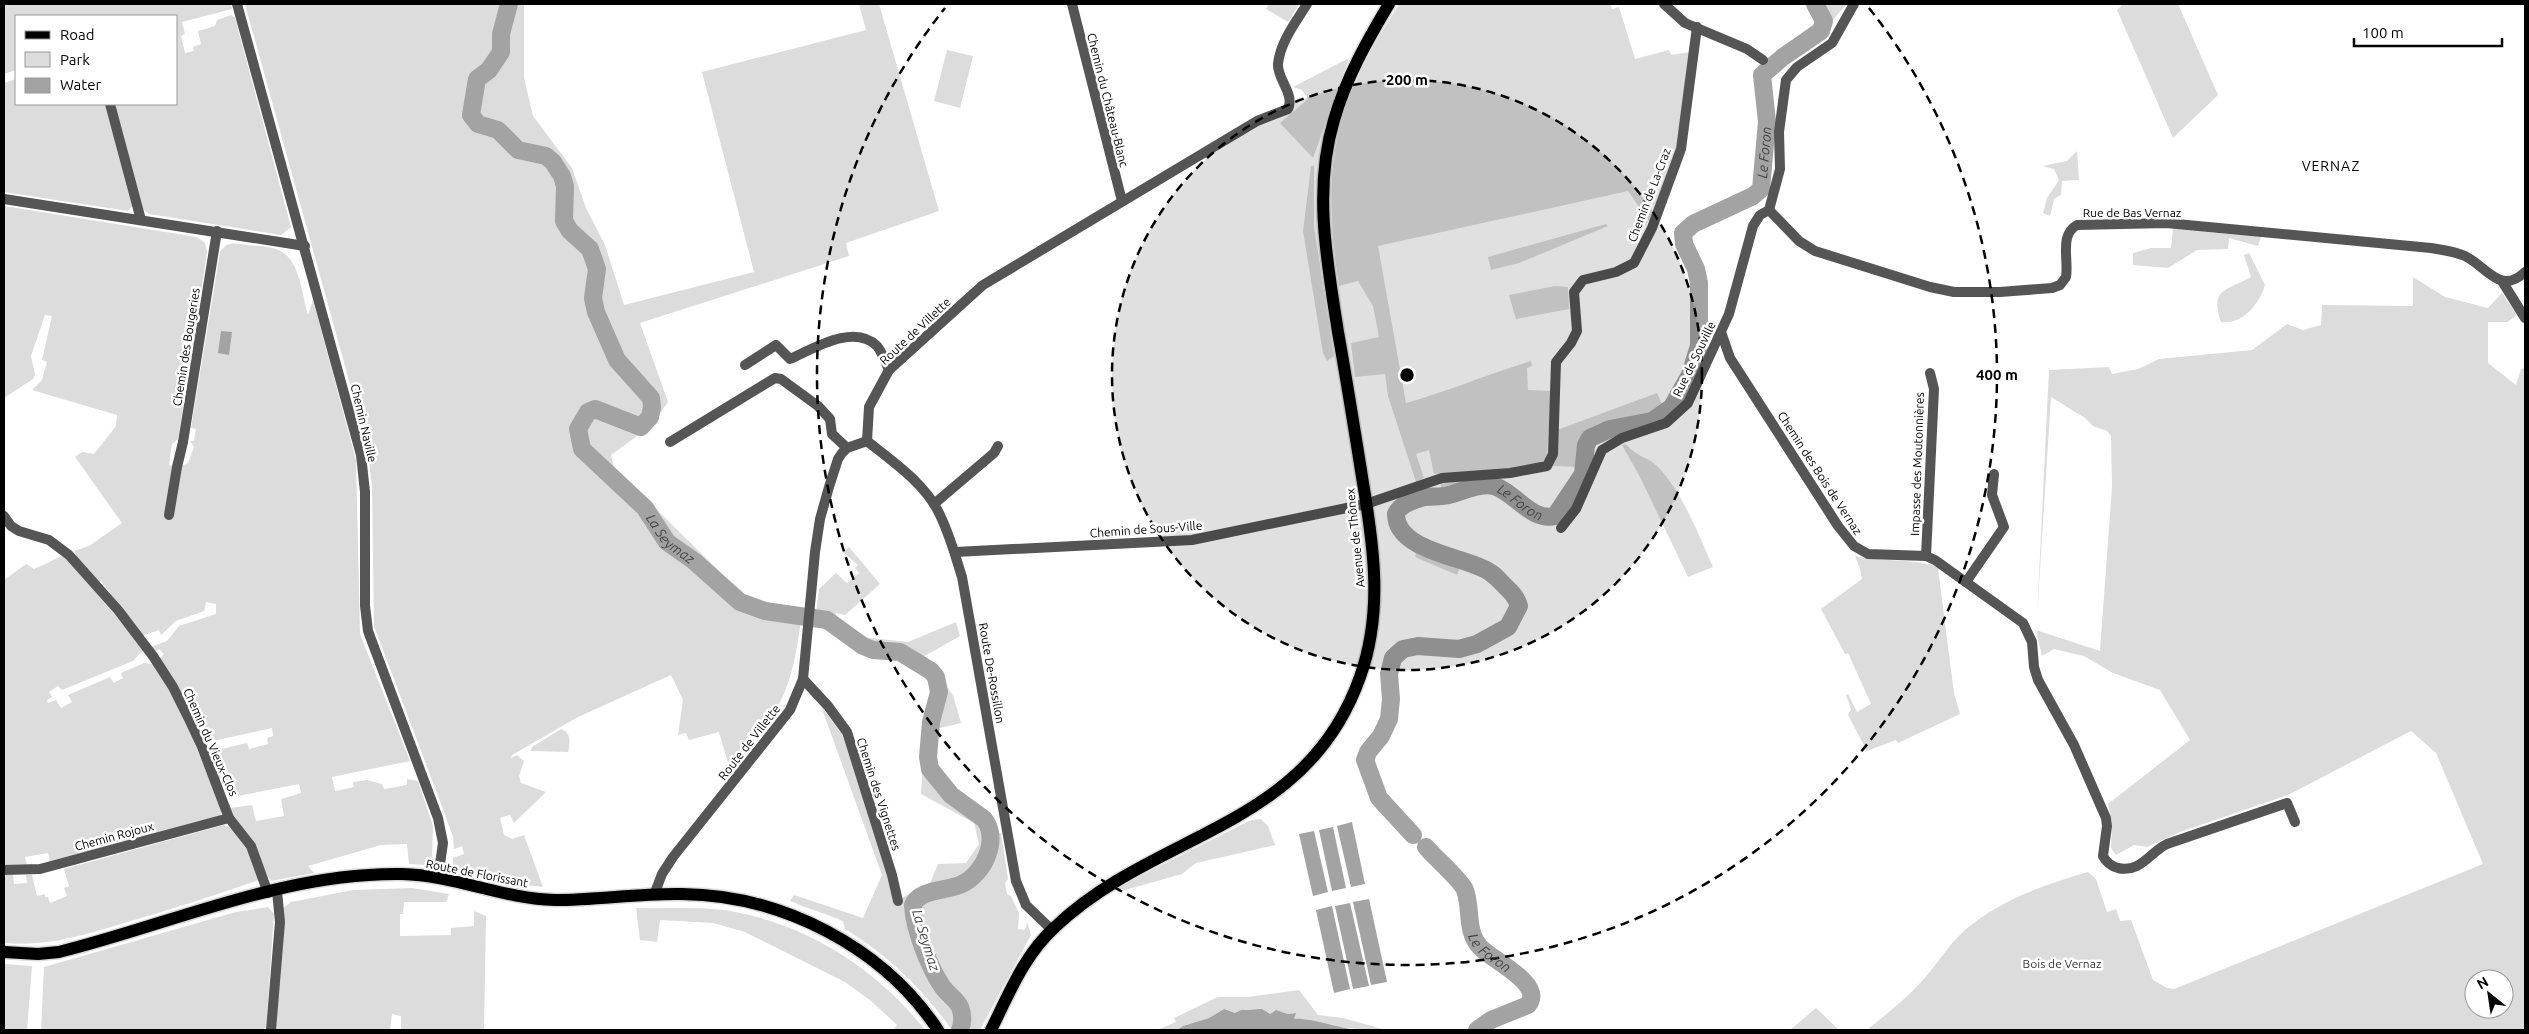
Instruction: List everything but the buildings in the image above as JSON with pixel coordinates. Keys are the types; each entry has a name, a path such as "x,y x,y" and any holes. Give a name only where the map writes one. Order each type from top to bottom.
{"main road":[{"name":"Avenue de Thônex","path":"990,1030 1026,963 1052,929 1108,887 1209,833 1267,799 1301,771 1322,748 1338,724 1354,694 1370,643 1375,594 1372,545 1330,282 1324,236 1322,200 1324,172 1333,121 1358,57 1389,4"},
{"name":"Route de Florissant","path":"4,952 38,954 59,952 272,892 324,881 379,875 438,878 510,895 539,899 624,898 654,894 709,895 733,898 775,908 806,921 840,939 873,961 915,1000 938,1030"}],"street":[{"name":"Chemin Naville","path":"237,4 361,455 365,492 365,606 368,631 438,818 443,843 438,878"},
{"name":"Chemin du Château-Blanc","path":"1072,4 1122,201"},
{"name":"Route de Villette","path":"867,440 869,407 889,370 983,286 1256,121 1288,109 1289,97 1279,72 1281,51 1307,4"},
{"path":"1664,4 1679,19 1747,49 1763,60"},
{"path":"1769,210 1779,173 1779,132 1786,80 1797,68 1832,43 1854,4"},
{"name":"Chemin de La-Craz","path":"1366,504 1442,478 1540,468 1547,466 1551,461 1556,362 1571,343 1576,331 1574,292 1583,280 1616,272 1634,262 1652,228 1681,149 1697,28"},
{"path":"110,105 141,220"},
{"path":"4,199 305,246"},
{"name":"Rue de Bas Vernaz","path":"1769,210 1799,241 1815,251 1930,287 1954,292 2000,292 2052,288 2060,285 2065,280 2067,273 2067,236 2077,225 2157,222 2430,248 2454,252 2469,258 2490,274 2502,280"},
{"name":"Rue de Souville","path":"1562,528 1576,509 1602,450 1622,438 1666,423 1688,403 1731,308 1751,232 1758,217 1769,210"},
{"name":"Chemin des Bougeries","path":"169,515 176,467 183,442 216,231"},
{"path":"2525,272 2515,279 2502,280 2525,318"},
{"name":"Chemin des Bois de Vernaz","path":"1721,332 1730,358 1851,542 1861,551 1873,555 1926,556 1935,560 2018,619 2027,630 2032,642 2034,667 2038,680 2074,745 2106,818 2107,830 2103,856 2110,864 2125,869 2138,867 2158,849 2168,844 2287,802 2295,822"},
{"path":"745,365 776,346 790,359 826,342 854,336 876,346 889,370"},
{"name":"Impasse des Moutonnières","path":"1926,556 1934,389 1930,373"},
{"path":"670,442 775,378 781,380 818,406 830,419 832,434 847,448 867,440"},
{"name":"Route De-Rossillon","path":"867,440 905,472 934,504 954,552 962,577 1016,881 1026,905 1052,929"},
{"path":"934,504 994,453 998,446"},
{"name":"Route de Villette","path":"654,894 666,866 790,710 803,679 808,616 820,519 838,459 847,448"},
{"path":"1966,582 2004,527 1992,495 1994,474"},
{"name":"Chemin de Sous-Ville","path":"954,552 1192,540 1366,504"},
{"name":"Chemin du Vieux-Clos","path":"4,516 11,526 19,531 49,540 68,555 135,631 162,670 180,702 202,747 229,818 250,846 272,892 280,922 271,1030"},
{"name":"Chemin des Vignettes","path":"803,679 847,732 898,901"},
{"name":"Chemin Rojoux","path":"4,870 40,869 229,818"}],"green space":[{"path":"4,4 231,4 232,9 182,22 185,34 181,36 185,53 194,51 193,47 201,44 198,31 215,26 217,20 231,15 235,18 291,227 281,235 149,214 143,209 114,105 178,105 178,15 15,15 15,70 4,74"},
{"path":"245,4 524,4 524,78 533,116 572,168 586,208 605,245 624,305 754,272 702,72 866,30 859,4 879,4 939,211 846,243 849,256 640,323 668,402 651,426 611,455 614,468 753,604 753,609 783,617 802,616 792,670 784,694 770,720 766,718 729,766 719,732 689,740 686,733 678,735 683,700 671,675 578,717 512,755 511,758 517,755 524,761 519,776 521,783 546,792 514,823 510,815 500,818 504,835 512,839 524,835 543,887 501,882 459,871 453,867 453,858 464,854 462,846 454,849 453,837 374,626 372,486 367,446"},
{"path":"1269,4 1299,4 1288,22 1266,9"},
{"path":"1399,4 1610,4 1612,9 1619,7 1635,59 1669,50 1671,55 1690,52 1676,149 1651,224 1628,191 1378,246 1406,403 1531,361 1532,366 1527,368 1528,390 1551,391 1547,458 1528,466 1434,474 1429,450 1416,454 1424,478 1416,482 1388,396 1385,374 1355,377 1351,343 1379,337 1373,306 1358,281 1339,286 1331,206 1335,154 1347,103 1362,67"},
{"path":"1806,4 1809,4 1818,22 1817,29 1770,62 1773,55 1816,22"},
{"path":"1820,4 1846,4 1833,19 1829,27"},
{"path":"2123,4 2178,4 2218,95 2173,138 2117,10"},
{"path":"947,50 973,56 960,108 934,101"},
{"path":"1349,58 1313,158 1280,123 1308,99 1302,90 1293,87"},
{"path":"15,79 15,105 105,105 133,205 128,211 4,192 4,83"},
{"path":"2077,151 2079,180 2062,181 2061,195 2054,199 2050,216 2043,213 2047,198 2059,180 2054,169 2042,166 2067,161"},
{"path":"1311,166 1314,166 1314,226 1334,356 1327,361 1323,353 1303,231"},
{"path":"4,206 197,237 205,243 207,252 192,355 183,354 182,366 189,367 178,439 172,444 169,465 174,467 188,463 194,447 190,441 194,441 196,429 191,428 220,252 228,244 263,246 278,250 291,261 299,278 308,315 313,300 356,460 360,634 410,761 332,777 335,791 354,787 353,782 367,780 382,784 384,789 407,785 407,779 418,781 433,826 432,861 426,865 409,864 407,844 381,845 308,866 314,873 271,881 269,878 237,825 230,808 252,805 256,821 284,816 281,799 301,793 299,784 233,797 233,789 228,787 225,780 219,782 209,756 217,750 247,743 249,749 268,744 267,738 273,736 272,728 213,741 209,729 197,733 159,659 164,654 159,649 154,652 151,647 167,641 179,626 216,614 216,604 206,602 204,611 176,621 161,635 159,630 142,636 101,581 98,583 79,561 74,551 89,546 122,523 75,457 82,452 94,454 116,426 117,415 32,390 42,380 47,362 42,360 52,316 45,315 31,356 35,374 33,379 4,398"},
{"path":"1606,224 1608,226 1519,263 1491,270 1488,257"},
{"path":"2173,229 2261,237 2258,246 2229,238 2228,249 2197,250 2168,268 2133,265 2133,253 2151,248 2171,248"},
{"path":"2249,253 2265,285 2259,299 2249,312 2236,320 2221,322 2217,303 2219,297 2222,292 2251,277 2244,255"},
{"name":"Bois de Vernaz","path":"2413,277 2445,297 2488,308 2502,293 2517,315 2507,322 2488,322 2488,363 2516,385 2521,369 2525,368 2525,1030 1867,1030 1915,989 1959,936 1978,919 2023,895 2055,882 2088,872 2096,879 2107,912 2116,909 2120,921 2131,920 2153,980 2167,988 2174,989 2483,864 2436,753 2411,731 2288,795 2180,832 2147,847 2134,845 2116,855 2111,848 2112,822 2108,804 2190,740 2160,690 2113,673 2084,656 2054,649 2042,656 2036,630 2100,651 2112,487 2111,436 2107,431 2093,426 2085,418 2051,397 2037,616 2049,370 2109,367 2112,374 2138,369 2159,359 2252,350 2287,324 2303,330 2321,325 2322,305 2413,306"},
{"path":"1555,286 1568,287 1569,309 1516,319 1509,295"},
{"path":"1657,393 1664,409 1657,414 1644,421 1598,428 1582,440 1579,451 1580,467 1553,466 1557,444 1557,430"},
{"path":"1626,444 1634,452 1657,466 1667,477 1689,514 1713,567 1688,577 1640,477 1622,445"},
{"path":"1491,477 1492,483 1442,493 1440,482"},
{"path":"1418,544 1463,560 1457,575 1415,557"},
{"path":"849,547 880,584 845,615 836,613 834,619 816,613 819,589 836,573 847,583 859,573 855,568 858,565 843,552"},
{"path":"64,555 144,649 133,661 62,690 58,686 49,692 52,697 47,700 48,703 56,700 61,708 72,702 68,695 110,677 114,683 123,678 121,673 144,663 154,664 177,701 222,810 220,817 50,861 48,853 25,857 27,865 4,866 4,580 26,564 34,569"},
{"path":"1855,556 1911,561 1938,568 1954,693 1960,714 1898,743 1896,740 1867,751 1848,715 1851,709 1846,695 1848,694 1857,712 1871,704 1848,653 1845,654 1821,609 1862,579"},
{"path":"956,622 960,636 923,657 953,695 961,723 940,728 936,744 936,758 940,770 956,791 993,816 995,833 1001,833 1008,879 1005,883 1007,894 1011,896 1019,913 1018,929 1025,930 1027,922 1031,935 980,1030 952,1030 929,1000 904,974 876,950 845,929 843,921 790,901 794,895 863,918 882,875 821,706 842,734 889,872 894,902 930,883 938,864 966,863 979,844 974,823 921,794 924,739 943,701 915,664 858,648 861,637 908,642"},
{"path":"561,729 569,736 568,752 531,751 532,747"},
{"path":"1261,819 1268,826 1275,845 1196,863 1182,874 1118,892 1116,888 1251,820"},
{"path":"224,825 238,834 248,848 259,880 175,908 80,936 50,942 4,943 4,875 13,875 14,884 27,883 26,875 32,875 37,896 45,894 50,903 67,896 64,888 69,886 64,869"},
{"path":"412,888 449,894 446,902 404,902 403,914 400,914 400,936 451,935 451,928 474,926 474,911 486,916 484,1030 401,1030 401,1016 392,1014 390,1030 275,1030 283,908 291,902 353,890"},
{"path":"268,907 274,914 266,1030 41,1030 44,967 236,912"},
{"path":"636,908 724,910 763,919 790,928 816,940 864,970 886,988 925,1030 893,1030 897,1025 870,1000 845,982 745,932 713,923 660,920 657,942 640,940"},
{"path":"4,964 32,966 27,1030 4,1030"},
{"path":"1299,990 1318,1015 1343,1018 1386,1030 1349,1028 1306,1020 1293,1020 1296,1013 1288,1014 1276,1010 1270,1014 1262,1010 1253,1009 1235,1013 1224,1009 1209,1018 1183,1026 1177,1030 1157,1030 1176,1022 1174,1018 1218,997 1247,997"},
{"path":"1816,1008 1839,1030 1790,1030"}],"water":[{"path":"221,331 232,332 229,355 218,353"},
{"path":"1352,822 1365,884 1351,887 1337,826"},
{"path":"1333,827 1346,888 1332,891 1319,830"},
{"path":"1314,831 1328,892 1313,896 1299,834"},
{"path":"1369,899 1387,982 1371,985 1353,902"},
{"path":"1350,903 1369,986 1353,989 1335,906"},
{"path":"1332,906 1350,989 1334,993 1316,910"},
{"path":"1224,1009 1235,1013 1241,1010 1262,1009 1270,1014 1276,1010 1288,1014 1296,1013 1294,1019 1356,1030 1177,1030 1183,1026 1209,1018"}],"waterway":[{"name":"La Seymaz","path":"509,4 501,34 501,52 489,70 477,79 471,115 478,124 498,130 518,150 546,156 553,162 562,176 565,186 564,221 570,231 590,249 597,269 593,298 596,312 617,360 651,398 650,417 641,427 595,409 588,412 578,429 582,449 645,508 667,542 694,561 740,602 765,611 827,620 863,646 873,650 900,652 931,671 936,677 939,692 931,722 928,757 930,769 951,795 984,819 989,827 990,836 990,846 983,864 970,879 956,886 927,893 916,900 913,905 919,936 932,969 944,989 960,1007 962,1013 960,1030"},
{"name":"Le Foron","path":"1413,835 1379,798 1365,760 1368,752 1381,736 1389,719 1391,699 1389,674 1393,658 1403,649 1418,646 1459,649 1477,644 1508,627 1519,606 1510,591 1488,571 1430,550 1406,536 1399,526 1396,514 1400,508 1411,501 1445,496 1477,486 1489,485 1502,489 1538,515 1546,517 1555,516 1583,474 1586,445 1590,438 1610,429 1652,421 1672,407 1690,375 1699,346 1699,283 1696,269 1684,244 1683,233 1693,224 1753,196 1761,189 1767,122 1762,75 1783,57 1821,31 1824,21 1815,4"},
{"name":"Le Foron","path":"1426,847 1463,886 1467,897 1471,928 1476,942 1487,953 1515,973 1524,981 1529,989 1531,997 1528,1005 1491,1020 1477,1030"}],"district":[{"name":"VERNAZ","path":"2331,166"}]}
